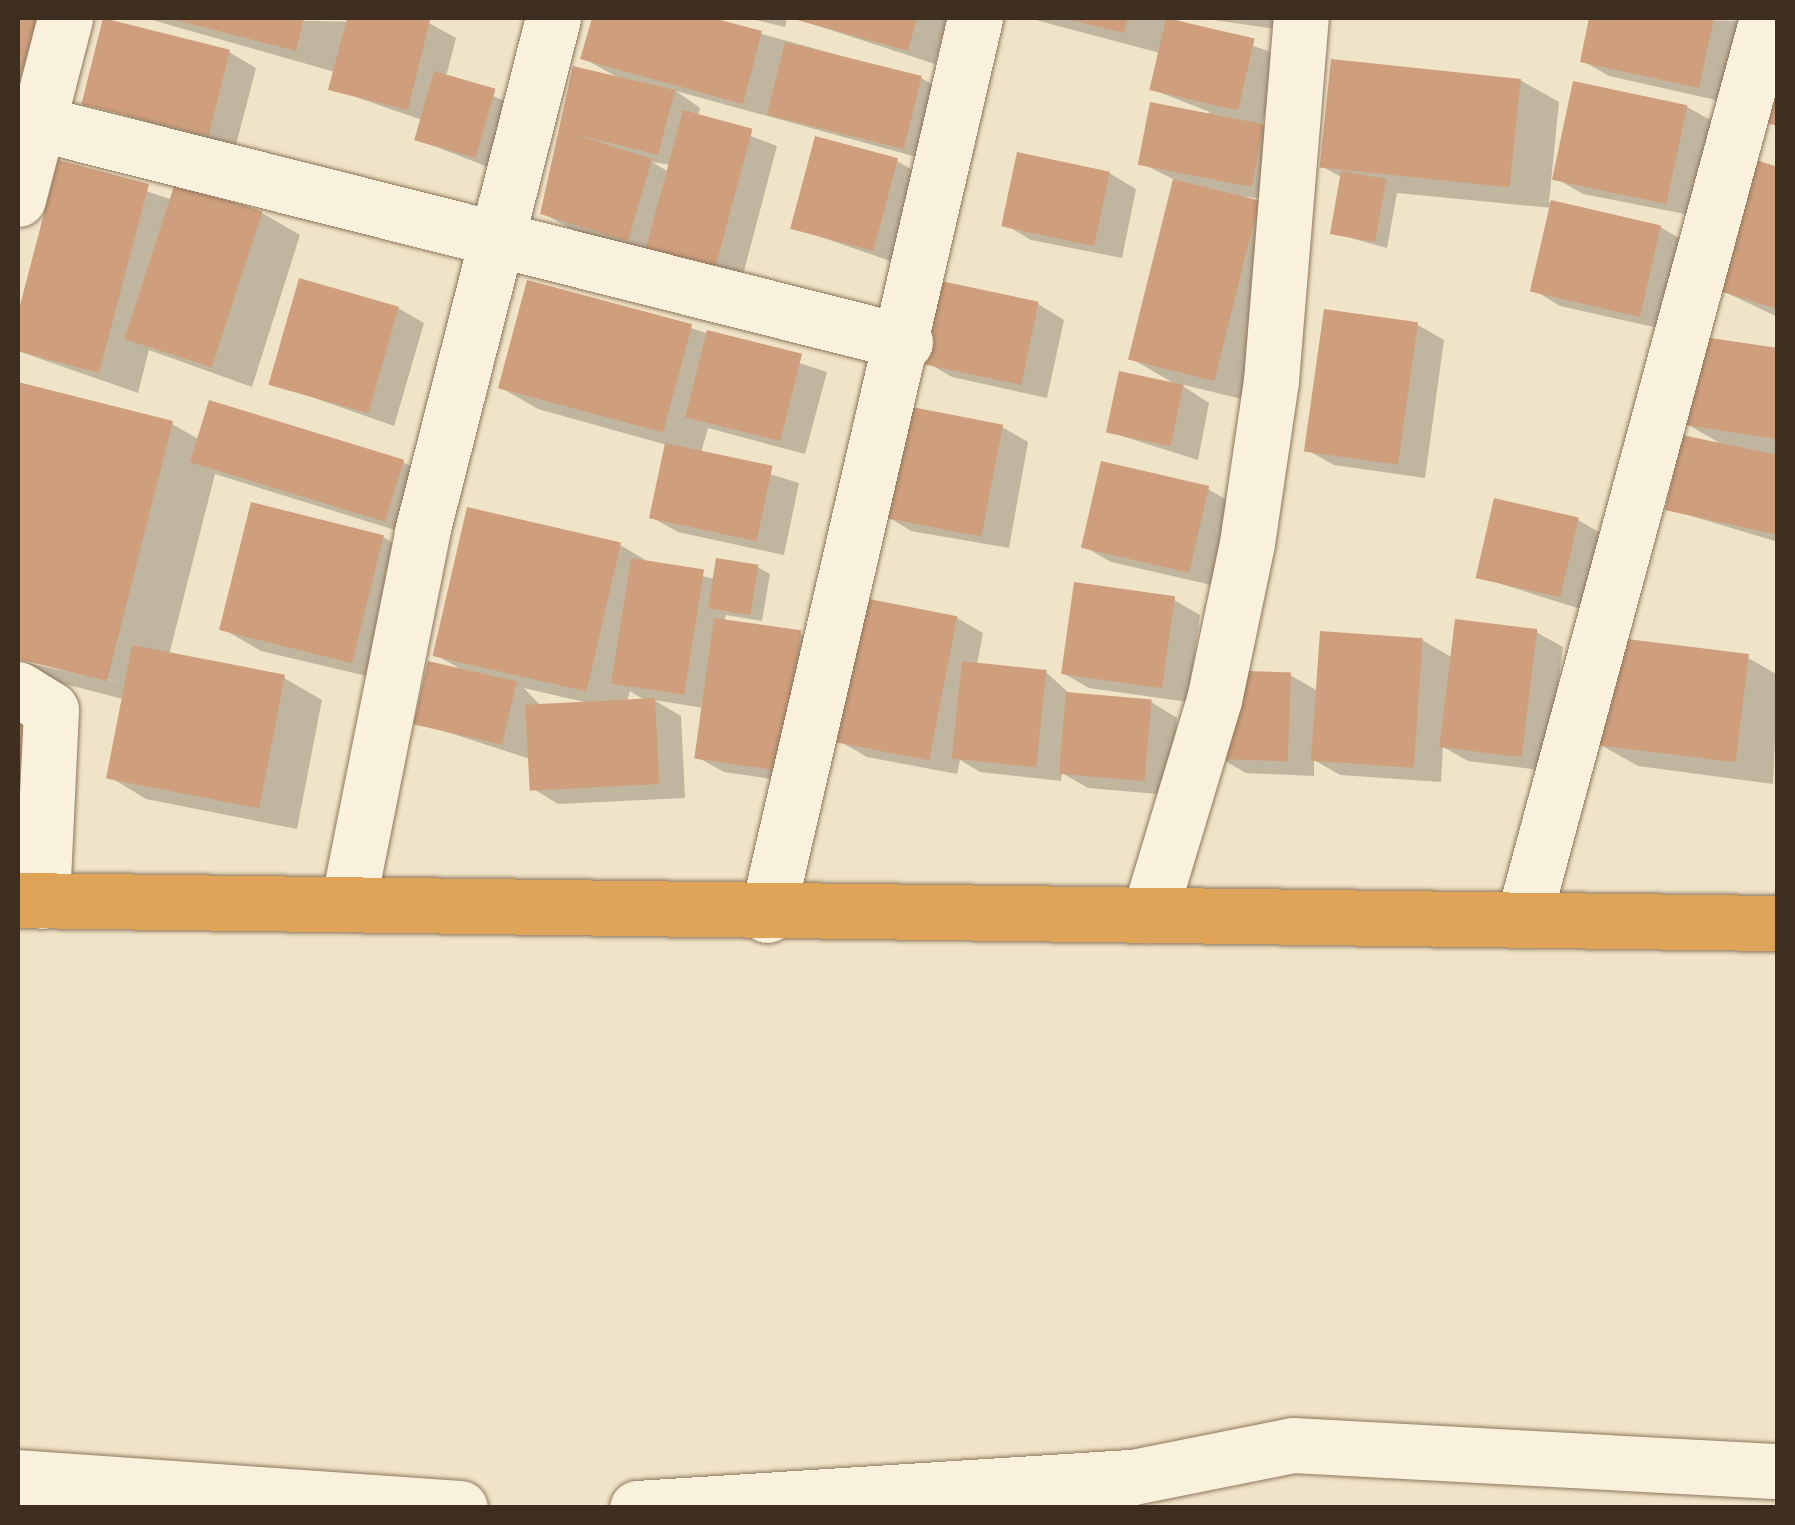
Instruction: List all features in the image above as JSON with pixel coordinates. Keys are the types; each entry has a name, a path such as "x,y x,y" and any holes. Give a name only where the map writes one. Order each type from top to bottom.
{"highway":[{"path":"30,900 767,915 1149,915 1778,923"}],"street":[{"path":"18,199 28,122 65,18"},
{"path":"348,904 422,532 493,243 554,18"},
{"path":"767,915 905,342 940,141 974,18"},
{"path":"1149,915 1214,700 1247,544 1271,380 1301,18"},
{"path":"1522,920 1768,18"},
{"path":"28,122 493,243 905,342"},
{"path":"18,689 51,710 30,900"},
{"path":"637,1508 1133,1477 1292,1445 1778,1472"},
{"path":"18,1477 460,1508"}],"building":[{"path":"18,18 38,18 18,81"},
{"path":"103,18 230,50 209,136 81,104"},
{"path":"168,18 304,18 296,51"},
{"path":"347,18 430,20 408,110 328,90"},
{"path":"592,18 713,18 762,31 743,104 580,59"},
{"path":"790,18 917,18 908,51"},
{"path":"1062,18 1128,18 1124,33"},
{"path":"1166,18 1255,38 1238,111 1149,90"},
{"path":"1589,18 1714,18 1699,88 1580,62"},
{"path":"785,42 922,76 904,149 767,115"},
{"path":"1331,59 1521,79 1510,187 1320,167"},
{"path":"1778,65 1778,126 1759,121"},
{"path":"573,66 675,90 658,155 574,134 652,159 628,241 540,214"},
{"path":"434,71 496,89 476,158 414,140"},
{"path":"1573,81 1687,105 1666,204 1552,180"},
{"path":"1150,102 1264,124 1252,187 1138,165"},
{"path":"683,110 753,129 713,275 644,257"},
{"path":"815,136 898,158 873,251 790,229"},
{"path":"1017,152 1110,172 1094,246 1001,226"},
{"path":"1753,159 1778,167 1778,309 1713,289"},
{"path":"58,160 149,184 99,373 18,351 18,313"},
{"path":"1341,171 1386,179 1375,242 1330,234"},
{"path":"1173,179 1259,201 1214,381 1128,359"},
{"path":"175,183 262,211 212,367 124,339"},
{"path":"1551,200 1661,225 1640,317 1530,292"},
{"path":"299,278 399,307 368,413 268,385"},
{"path":"527,280 692,324 663,432 498,388"},
{"path":"941,281 1039,302 1021,385 923,364"},
{"path":"1324,309 1418,322 1398,465 1304,452"},
{"path":"707,330 802,354 780,441 685,417"},
{"path":"1697,336 1778,348 1778,439 1684,425"},
{"path":"1119,371 1184,385 1170,446 1106,433"},
{"path":"18,382 173,421 107,681 18,659"},
{"path":"209,400 404,460 385,522 190,462"},
{"path":"902,405 1003,425 981,537 880,517"},
{"path":"1682,435 1778,455 1778,535 1665,510"},
{"path":"665,443 773,466 757,541 649,518"},
{"path":"1101,461 1209,486 1189,573 1081,548"},
{"path":"1494,498 1579,518 1560,597 1476,578"},
{"path":"251,502 384,535 352,663 219,630"},
{"path":"467,507 621,543 587,692 433,656"},
{"path":"631,558 704,570 684,695 611,683"},
{"path":"716,558 758,565 750,615 708,608"},
{"path":"1074,582 1175,596 1162,688 1061,674"},
{"path":"864,598 957,616 929,760 836,742"},
{"path":"714,618 801,630 781,771 694,759"},
{"path":"1455,619 1537,629 1522,757 1439,747"},
{"path":"1320,631 1423,638 1414,768 1311,761"},
{"path":"1611,637 1749,654 1736,762 1598,745"},
{"path":"132,645 285,675 259,808 106,779"},
{"path":"428,661 517,681 502,745 413,724"},
{"path":"962,661 1047,670 1036,767 952,758"},
{"path":"1220,670 1291,672 1288,761 1217,759"},
{"path":"1066,692 1152,699 1145,781 1059,774"},
{"path":"655,698 660,784 530,791 525,705"},
{"path":"18,703 34,707 19,771 18,771"}]}
